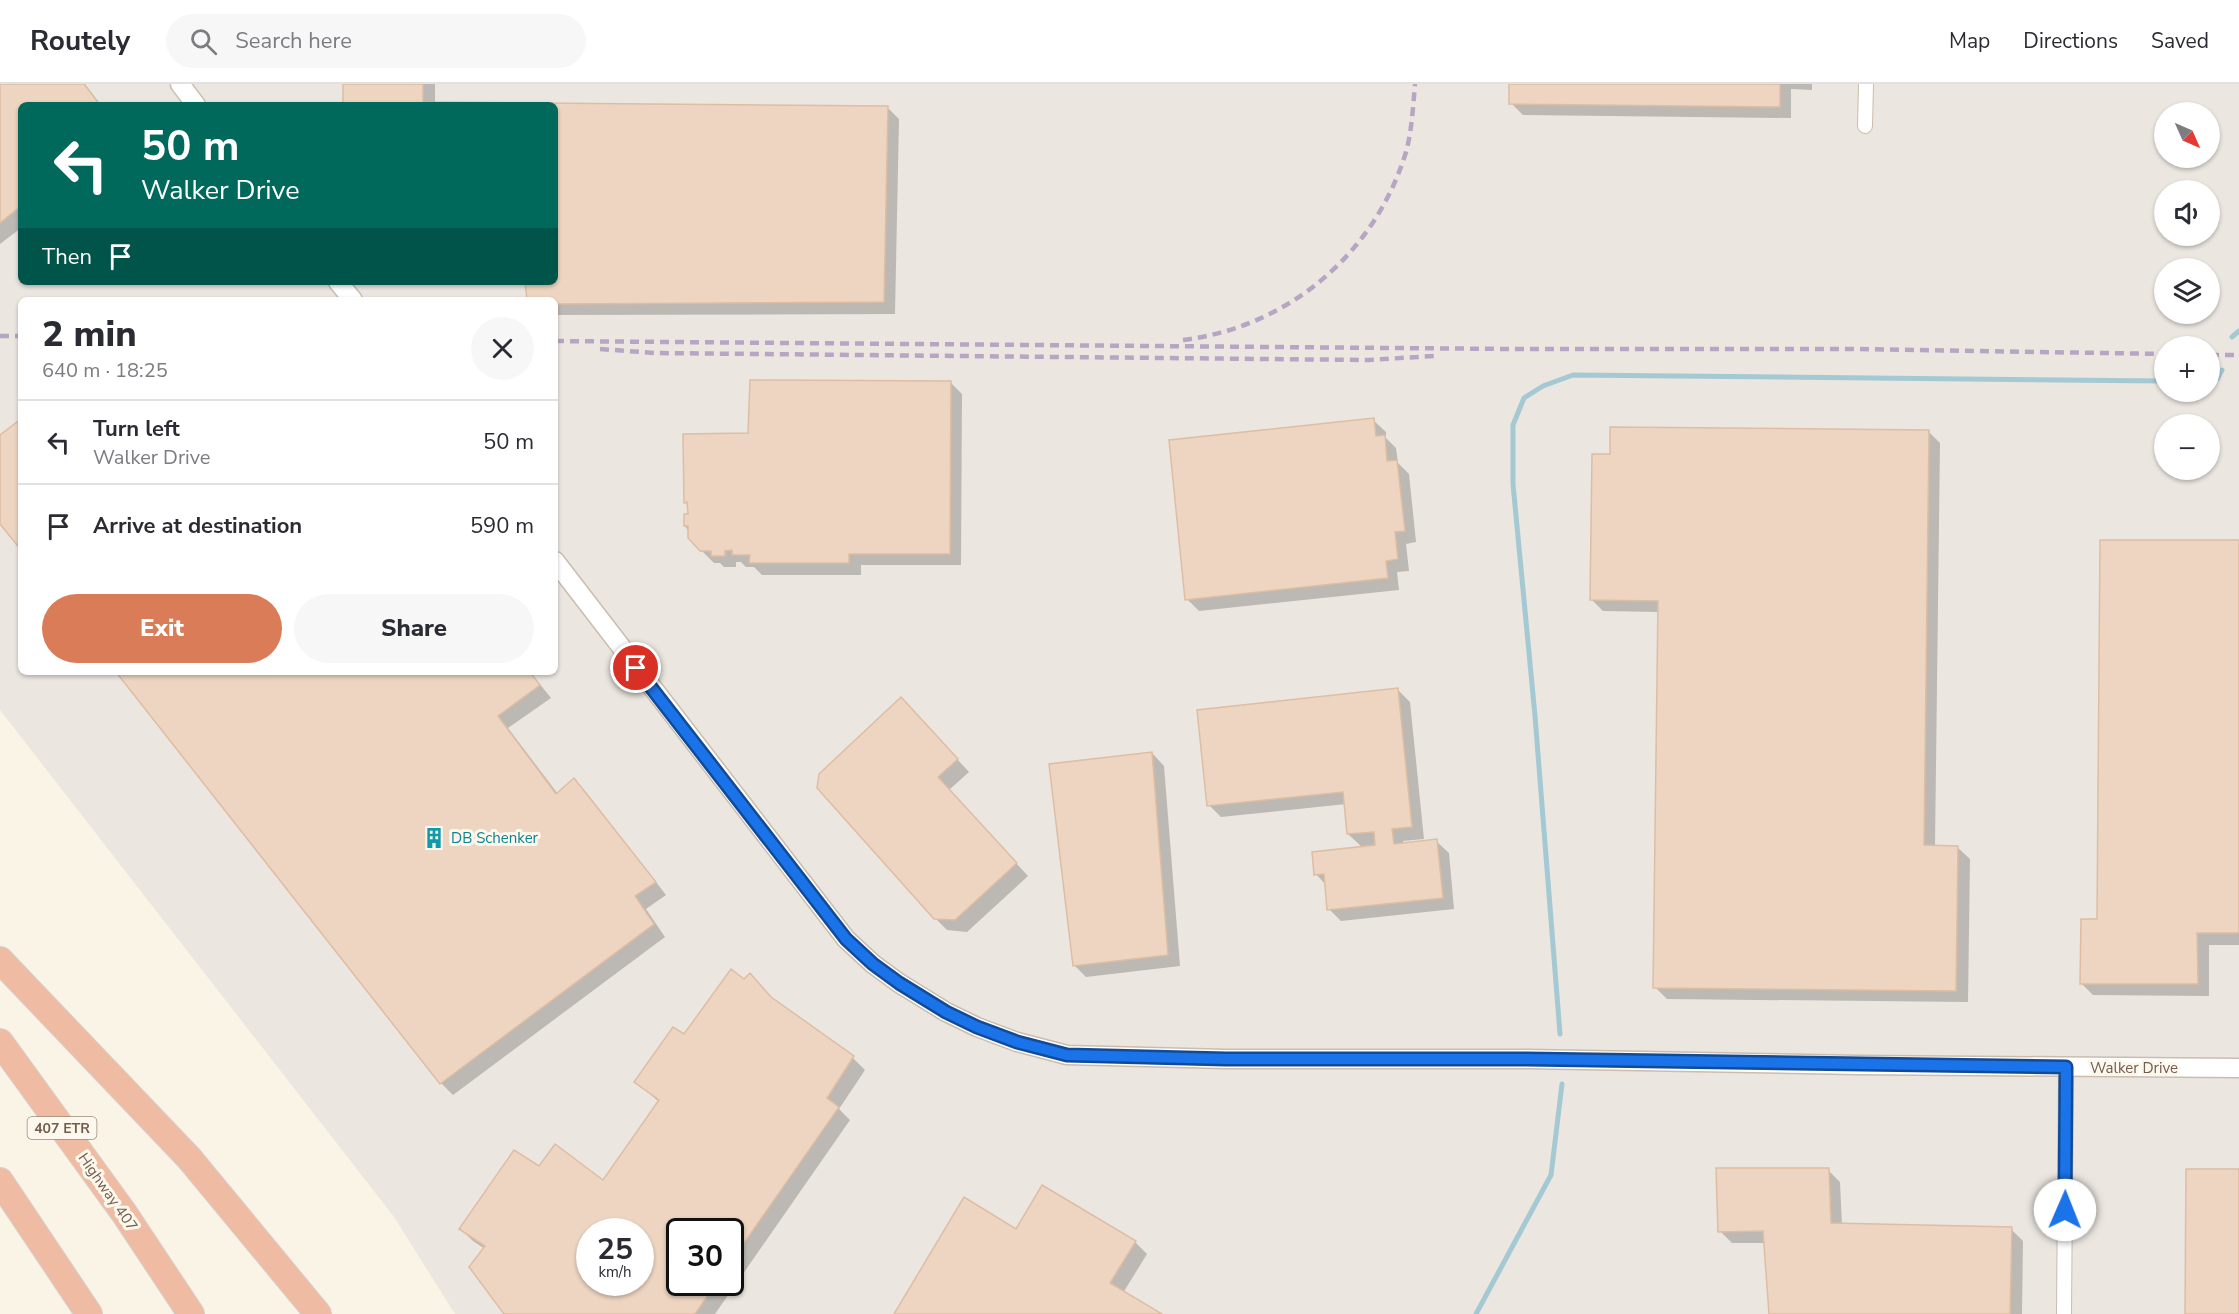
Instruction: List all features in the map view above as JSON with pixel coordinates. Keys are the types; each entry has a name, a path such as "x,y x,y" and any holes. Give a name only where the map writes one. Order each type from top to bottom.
{"highway":[{"path":"0,960 189,1158 318,1314"},
{"name":"Highway 407","path":"0,1042 124,1213 191,1314"},
{"path":"0,1181 89,1314"}],"street":[{"path":"180,84 194,102"},
{"path":"1865,126 1866,84"},
{"path":"340,285 350,297"},
{"name":"Walker Drive","path":"558,565 846,939 890,977 932,1004 977,1027 1017,1042 1067,1055 1205,1058 1527,1059 2239,1068"},
{"path":"2064,1314 2066,1067"}],"shaded area":[{"path":"0,84 2239,84 2239,1314 455,1314 394,1217 0,710"}],"building":[{"path":"0,84 84,84 98,102 18,102 18,208 0,223"},
{"path":"343,84 423,84 423,102 343,102"},
{"path":"1509,84 1780,84 1780,107 1509,104"},
{"path":"558,103 888,106 884,302 558,304 558,297 527,297 525,285 558,285"},
{"path":"750,380 951,381 950,554 849,554 849,563 749,563 750,555 732,555 732,550 725,551 725,556 711,556 711,551 700,551 688,538 688,526 684,526 684,514 688,514 687,502 684,503 683,434 748,433"},
{"path":"1374,418 1376,436 1385,435 1387,461 1397,460 1405,531 1395,532 1398,559 1386,561 1388,578 1185,600 1169,440"},
{"path":"18,421 18,546 0,524 0,435"},
{"path":"1610,427 1929,430 1924,845 1958,846 1956,991 1653,988 1658,601 1590,600 1592,454 1610,454"},
{"path":"2100,540 2239,540 2239,933 2197,933 2198,984 2080,984 2081,919 2097,919"},
{"name":"DB Schenker","path":"118,675 532,675 540,685 498,716 556,794 574,778 656,882 635,896 654,924 440,1084"},
{"path":"1398,688 1412,827 1392,829 1394,844 1437,839 1443,898 1327,910 1324,874 1314,875 1312,852 1375,845 1374,832 1347,834 1343,792 1207,806 1197,710"},
{"path":"901,697 958,759 938,777 1017,863 955,920 934,919 817,788 819,774"},
{"path":"1152,752 1168,955 1073,966 1049,764"},
{"path":"731,969 744,979 750,973 771,997 854,1056 827,1098 839,1107 744,1243 744,1218 666,1218 666,1296 707,1296 695,1314 504,1314 469,1267 485,1246 459,1229 514,1150 539,1166 555,1144 603,1180 659,1100 634,1082 673,1027 684,1034"},
{"path":"1716,1168 1829,1168 1831,1223 2012,1227 2010,1314 1769,1314 1763,1231 1718,1232"},
{"path":"2186,1169 2239,1169 2239,1314 2185,1314"},
{"path":"1042,1185 1136,1241 1110,1283 1162,1314 894,1314 964,1197 1016,1229"}],"waterway":[{"path":"2232,337 2239,331"},
{"path":"2220,374 2222,370"},
{"path":"1560,1034 1535,716 1513,484 1513,425 1524,398 1543,386 1573,375 2154,381"},
{"path":"1476,1314 1551,1175 1562,1084"}],"railway":[{"path":"1183,340 1221,332 1258,319 1292,302 1350,253 1373,223 1392,189 1408,144 1415,84"},
{"path":"0,336 18,336"},
{"path":"558,341 1514,349 1856,349 2154,354"},
{"path":"600,349 655,353 1368,360 1434,356"},
{"path":"2220,355 2239,355"}],"place":[{"name":"DB Schenker","path":"434,838"}],"route":[{"path":"636,668 846,939 873,964 899,983 946,1012 977,1027 1017,1042 1067,1055 1226,1059 1527,1059 2066,1067 2065,1210"}]}
